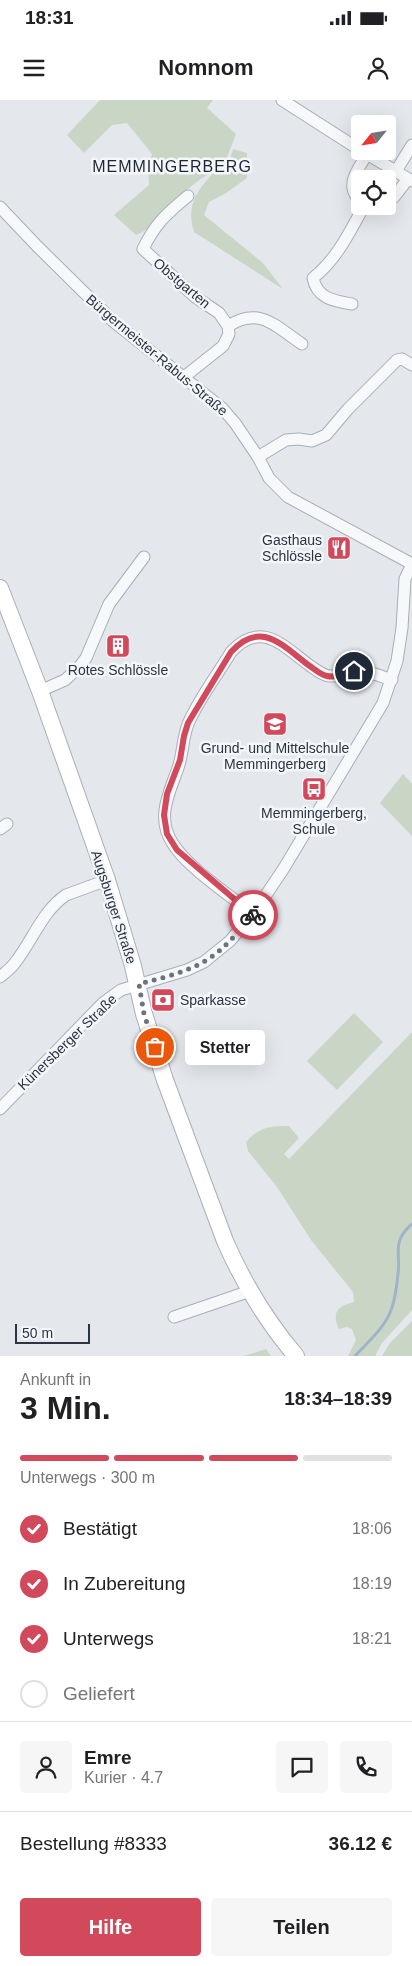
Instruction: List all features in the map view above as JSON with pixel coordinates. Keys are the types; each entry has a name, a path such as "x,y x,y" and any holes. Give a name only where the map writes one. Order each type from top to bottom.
{"street":[{"path":"282,100 351,144"},
{"path":"396,195 410,180 396,171 412,145"},
{"path":"377,160 394,170"},
{"name":"Obstgarten","path":"188,196 152,230 142,249 194,296 218,313 228,326"},
{"name":"Bürgermeister-Rabus-Straße","path":"0,207 114,322 222,408 235,423 258,457 269,478 288,497 412,564"},
{"path":"352,304 332,301 322,296 314,284 313,278 323,272 342,246 359,215"},
{"path":"184,377 222,346 229,334 228,326 240,318 250,316 263,318 302,344"},
{"path":"258,457 286,440 312,441 321,438 330,431 341,416 397,360 402,359 412,365"},
{"path":"40,691 65,680 80,666 86,658 109,604 144,557"},
{"name":"Künersberger Straße","path":"0,1109 104,1002 121,990 174,974 204,962 220,950 253,914 284,868 382,703 392,680 401,638 405,580 412,564"},
{"name":"Augsburger Straße","path":"0,588 40,691 107,880 139,984 144,1014 165,1080 225,1241 250,1291 263,1312 296,1356"},
{"path":"253,914 184,858 167,834 164,807 180,760 188,723 231,652 239,643 249,638 262,636 274,639 316,671 327,676 365,671 392,680"},
{"path":"0,976 14,965 51,908 60,899 107,880"},
{"path":"174,1317 250,1291"}],"green space":[{"path":"100,100 213,100 207,108 236,134 224,165 192,185 158,220 136,235 114,215 149,185 148,170 152,154 127,123 112,125 84,153 67,135"},
{"path":"233,149 247,153 247,178 209,202 204,215 263,263 283,289 194,232 191,214 197,193 213,173 226,173"},
{"path":"403,774 412,784 412,836 380,803"},
{"path":"354,1013 383,1042 337,1090 307,1061"},
{"path":"412,1032 412,1310 382,1343 375,1356 348,1356 356,1340 352,1329 347,1327 339,1329 336,1314 340,1308 354,1302 353,1292 311,1240 277,1187 248,1151 246,1142 265,1128 289,1126 299,1138 284,1154 289,1159"},
{"path":"412,1321 412,1356 382,1356 390,1343"},
{"path":"266,1349 271,1356 244,1356"}],"waterway":[{"path":"355,1356 377,1332 391,1312 397,1285 399,1242 405,1230 412,1224"}],"way so far":[{"path":"155,1047 144,1014 139,984 186,970 210,959 253,915"}],"place":[{"name":"Gasthaus Schlössle","path":"339,548"},
{"name":"Rotes Schlössle","path":"118,646"},
{"name":"Grund- und Mittelschule Memmingerberg","path":"275,724"},
{"name":"Memmingerberg, Schule","path":"314,789"},
{"name":"Sparkasse","path":"163,1000"},
{"name":"Stetter","path":"155,1047"}],"district":[{"name":"MEMMINGERBERG","path":"172,166"}],"route":[{"path":"253,915 184,858 167,834 164,807 180,760 188,723 231,652 239,643 249,638 262,636 274,639 316,671 327,676 336,676 354,671"}]}
